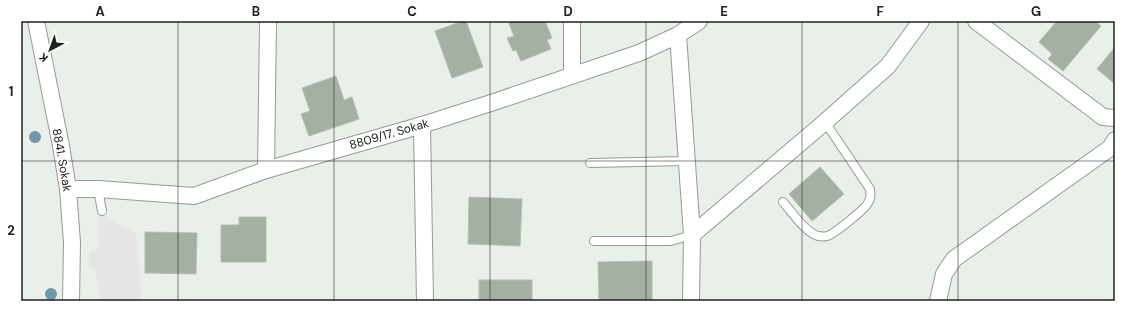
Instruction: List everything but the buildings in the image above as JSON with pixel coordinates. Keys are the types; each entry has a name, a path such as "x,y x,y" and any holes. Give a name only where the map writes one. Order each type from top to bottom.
{"street":[{"name":"8841. Sokak","path":"36,21 68,189 72,243 71,301"},
{"path":"266,170 268,21"},
{"path":"572,21 572,75"},
{"name":"8809/17. Sokak","path":"68,189 98,189 194,196 266,170 422,125 638,53 678,35 699,21"},
{"path":"692,235 825,122 888,66 921,21"},
{"path":"976,21 1103,118 1115,118"},
{"path":"678,35 692,235 691,301"},
{"path":"422,125 425,301"},
{"path":"938,301 944,274 954,259 1110,148 1115,140"}],"lane":[{"path":"783,202 806,228 819,236 827,236 858,214 868,204 871,196 870,188 825,122"},
{"path":"590,163 687,161"},
{"path":"98,189 102,211"},
{"path":"594,241 671,240 692,235"}],"shaded area":[{"path":"97,211 136,234 142,301 100,301 95,268 88,267 90,252 98,249"}]}
